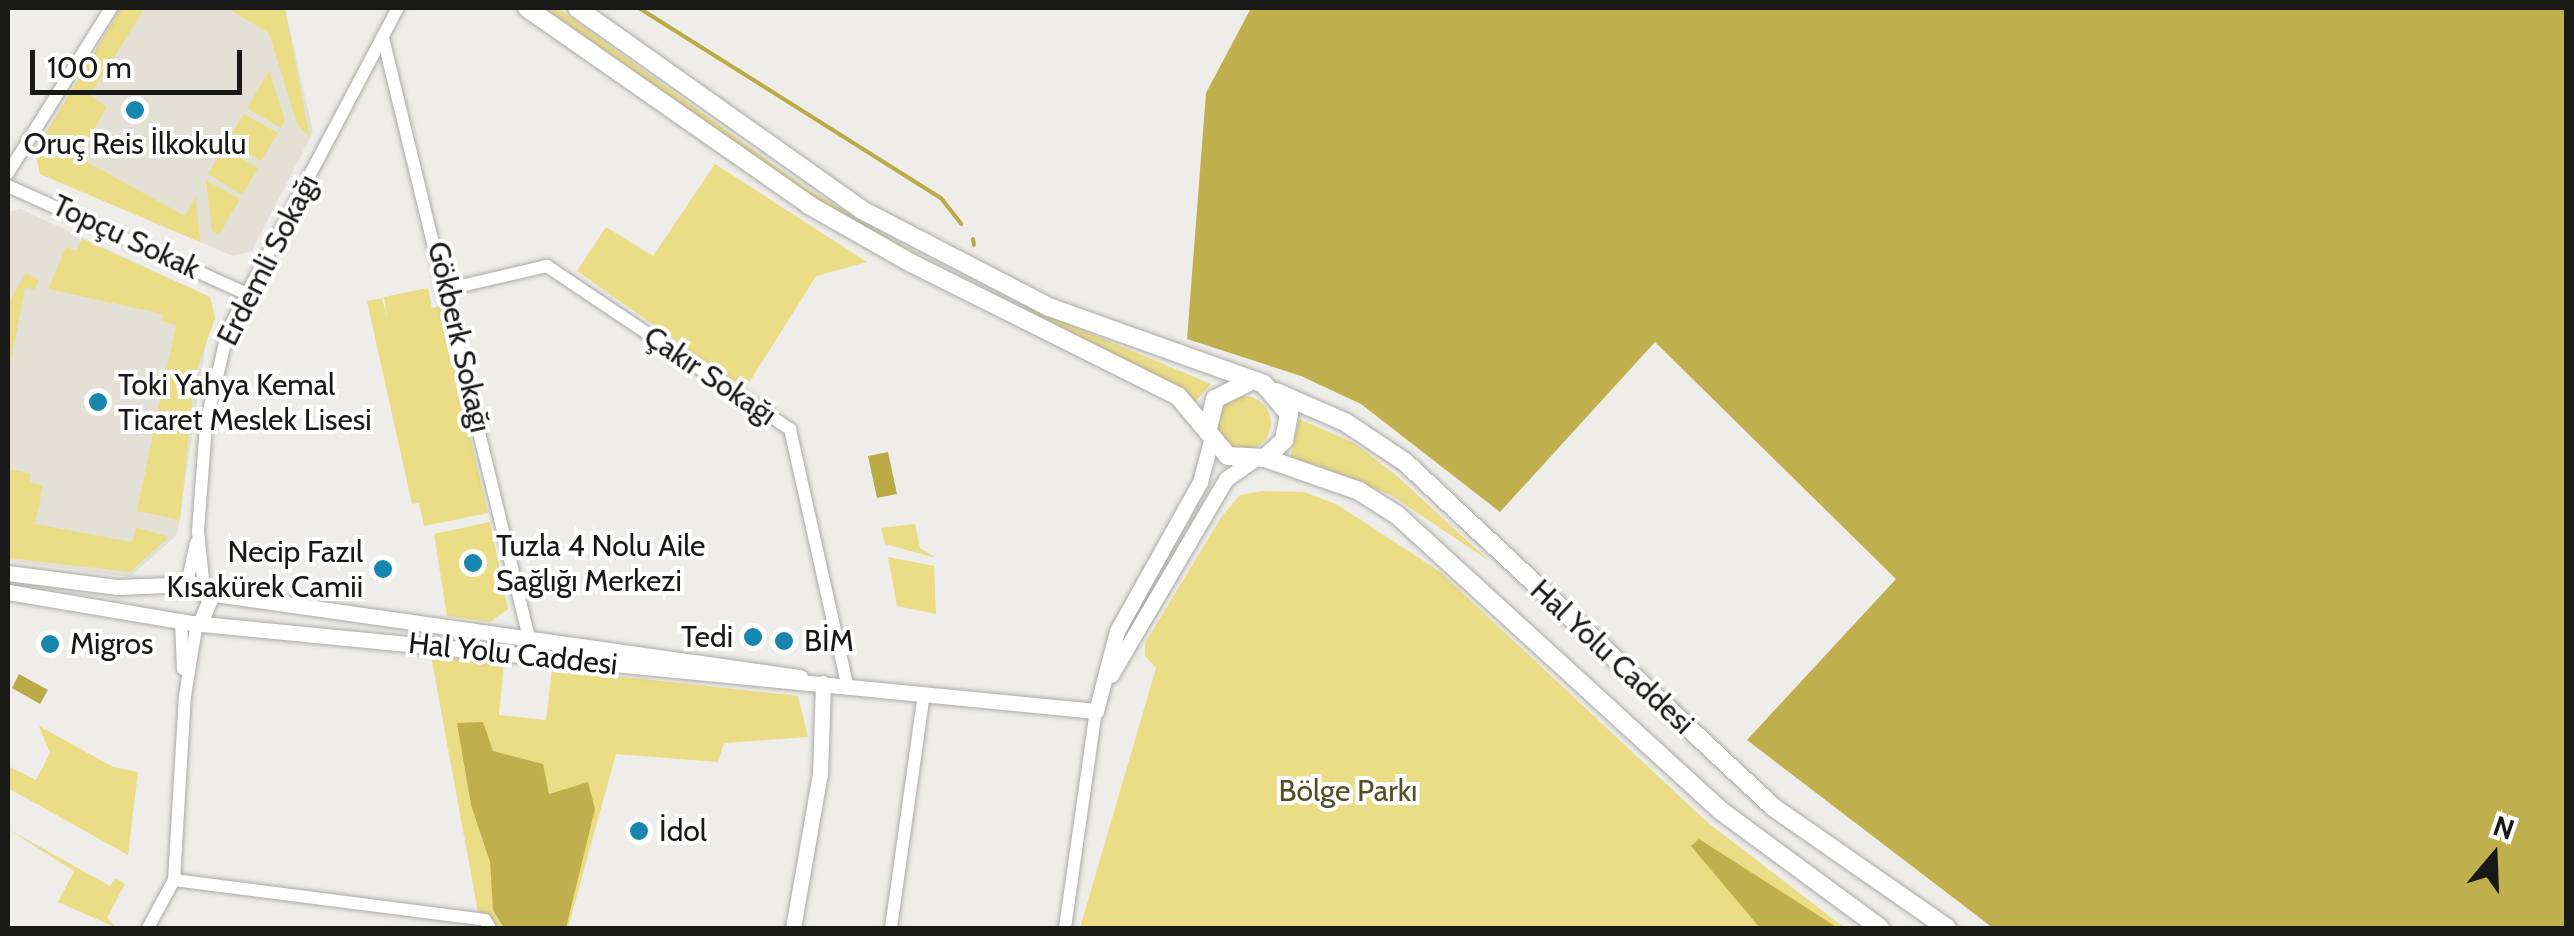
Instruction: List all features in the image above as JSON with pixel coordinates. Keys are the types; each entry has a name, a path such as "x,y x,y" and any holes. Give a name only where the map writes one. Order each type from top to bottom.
{"main road":[{"path":"527,8 810,205 911,263 1150,379 1210,431 1228,456 1259,460 1289,428 1276,392 1049,307 862,210 577,8"},
{"path":"1210,431 1215,399 1250,381"},
{"name":"Hal Yolu Caddesi","path":"1276,392 1345,422 1406,462 1773,807 1947,928"},
{"name":"Hal Yolu Caddesi","path":"1259,460 1335,480 1397,515 1720,810 1880,928"}],"street":[{"path":"8,173 111,8"},
{"name":"Erdemli Sokağı","path":"184,586 198,531 212,380 245,293 398,8"},
{"name":"Gökberk Sokağı","path":"383,38 448,289 529,638"},
{"name":"Topçu Sokak","path":"8,186 245,293"},
{"name":"Çakır Sokağı","path":"448,289 546,266 790,430 847,686"},
{"path":"1066,928 1096,711 1117,631 1200,482 1210,431"},
{"path":"1096,711 1130,636 1226,479 1259,460"},
{"name":"Erdemli Sokağı","path":"198,531 206,591"},
{"path":"8,573 184,586"},
{"path":"148,928 174,880 189,619 172,600 184,586"},
{"name":"Hal Yolu Caddesi","path":"184,586 774,670 823,683"},
{"path":"189,619 210,610 206,591"},
{"name":"Hal Yolu Caddesi","path":"8,592 189,619 774,683 823,683 1096,711"},
{"path":"793,928 820,774 823,683"},
{"path":"891,928 924,694"},
{"path":"174,880 485,920 490,928"}],"shaded area":[{"path":"121,8 285,8 313,132 252,251 233,256 40,174 35,151"},
{"path":"1251,8 2566,8 2566,928 1993,928 1747,740 1896,579 1655,342 1500,512 1361,404 1301,376 1187,339 1206,93"},
{"path":"21,209 210,297 215,318 206,343 177,535 130,577 8,561 8,212"},
{"path":"888,452 897,494 877,498 868,456"},
{"path":"19,674 48,690 40,704 12,688"},
{"path":"483,722 493,751 543,764 549,794 588,782 595,809 566,928 504,928 493,910 490,862 471,805 457,723"},
{"path":"1699,839 1838,928 1760,928 1691,846"}],"green space":[{"path":"121,8 145,8 90,95 107,107 78,157 185,216 196,197 200,242 40,174 35,151"},
{"path":"227,8 285,8 310,138 297,124 269,33"},
{"path":"545,8 558,8 807,189 945,271 806,193"},
{"path":"269,71 285,120 281,128 247,108"},
{"path":"244,114 278,133 261,161 227,141"},
{"path":"223,148 258,168 242,195 208,174"},
{"path":"715,164 867,262 816,276 745,389 577,271 606,227 653,256"},
{"path":"206,180 240,199 219,235 212,231"},
{"path":"82,239 210,297 215,318 195,375 180,520 137,511 176,325 161,321 163,314 48,289 66,247 77,251"},
{"path":"26,273 39,280 35,289 25,288 8,376 8,303"},
{"path":"428,288 432,308 440,306 488,513 424,526 419,503 412,504 367,301 382,298 387,318 384,297"},
{"path":"1018,303 1211,384 1193,405"},
{"path":"1244,396 1263,404 1271,423 1263,442 1244,450 1225,442 1217,423 1225,404"},
{"path":"1299,419 1354,443 1396,475 1489,561 1391,495 1290,458"},
{"path":"8,469 30,473 30,482 43,486 35,524 132,542 136,527 169,537 130,572 8,558"},
{"name":"Bölge Parkı","path":"1304,492 1338,505 1439,571 1707,822 1845,928 1080,928 1156,668 1145,656 1145,643 1222,516 1240,495"},
{"path":"490,522 508,609 490,622 447,616 434,534"},
{"path":"915,524 920,548 936,558 885,544 881,528"},
{"path":"888,557 934,566 936,614 897,606"},
{"path":"431,656 504,664 499,715 546,720 552,669 798,696 808,737 724,743 718,762 616,754 568,928 497,928 488,914 478,912"},
{"path":"39,726 113,767 138,772 128,855 8,788 8,766 36,780 50,753"},
{"path":"8,829 110,886 115,878 125,884 107,918 117,928 58,902 74,871"}],"waterway":[{"path":"639,8 941,198 961,224"},
{"path":"973,239 974,245"}],"place":[{"name":"Oruç Reis İlkokulu","path":"135,110"},
{"name":"Toki Yahya Kemal Ticaret Meslek Lisesi","path":"98,402"},
{"name":"Tuzla 4 Nolu Aile Sağlığı Merkezi","path":"473,563"},
{"name":"Necip Fazıl Kısakürek Camii","path":"383,569"},
{"name":"Tedi","path":"753,637"},
{"name":"BİM","path":"784,641"},
{"name":"Migros","path":"50,644"},
{"name":"İdol","path":"639,831"}]}
